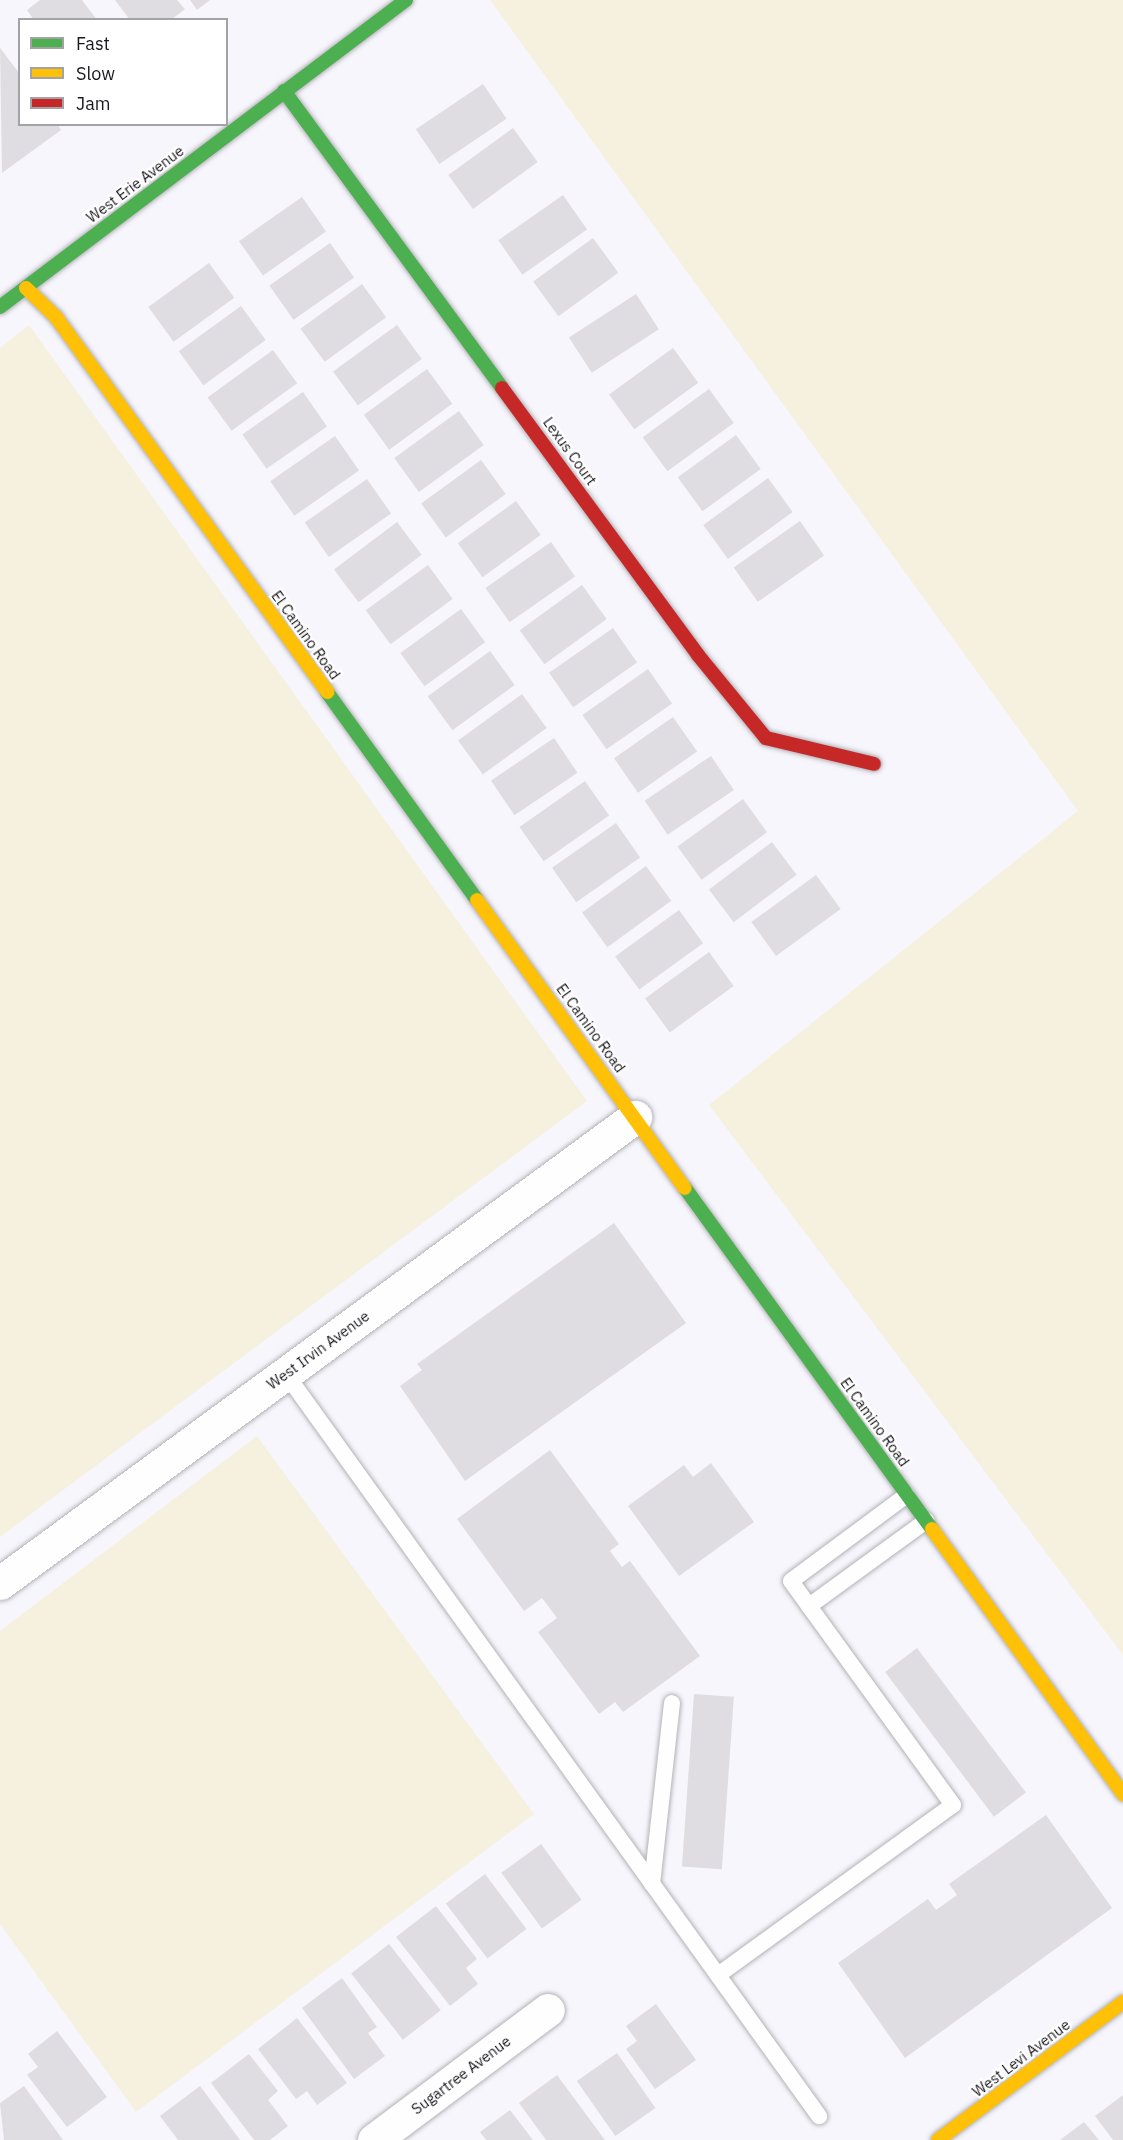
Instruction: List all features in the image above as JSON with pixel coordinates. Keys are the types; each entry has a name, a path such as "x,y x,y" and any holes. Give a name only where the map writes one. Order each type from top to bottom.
{"street":[{"name":"West Erie Avenue","path":"0,307 406,0"},
{"name":"Lexus Court","path":"284,91 698,655 766,738 874,764"},
{"name":"El Camino Road","path":"26,288 56,317 1123,1794"},
{"name":"West Irvin Avenue","path":"0,1583 635,1117"},
{"name":"West Levi Avenue","path":"938,2140 1123,2002"},
{"name":"Sugartree Avenue","path":"374,2140 548,2010"}],"lane":[{"path":"286,1374 819,2116"},
{"path":"718,1975 953,1804 791,1581 907,1495"},
{"path":"809,1606 926,1521"},
{"path":"652,1884 672,1703"}],"sand":[{"path":"490,0 1123,0 1123,1655 709,1105 1078,811"},
{"path":"29,325 587,1101 0,1537 0,348"},
{"path":"257,1436 534,1814 136,2112 0,1924 0,1631"}],"building":[{"path":"40,0 82,0 96,18 33,18 27,10"},
{"path":"115,0 177,0 185,9 174,18 128,18"},
{"path":"190,0 210,0 197,10"},
{"path":"0,48 18,71 18,126 58,126 61,130 2,173"},
{"path":"483,84 506,119 439,164 416,129"},
{"path":"513,128 538,162 473,209 448,175"},
{"path":"563,195 587,229 522,275 498,240"},
{"path":"302,197 326,231 263,276 239,241"},
{"path":"593,238 618,273 558,316 533,281"},
{"path":"330,243 354,277 293,320 269,285"},
{"path":"209,263 234,298 174,342 148,307"},
{"path":"362,284 386,317 325,362 301,329"},
{"path":"636,294 659,329 592,373 569,338"},
{"path":"241,306 266,340 203,385 179,351"},
{"path":"397,325 422,359 358,405 333,371"},
{"path":"673,348 698,383 634,429 609,394"},
{"path":"273,350 297,383 232,431 207,398"},
{"path":"427,369 452,404 389,450 364,415"},
{"path":"709,389 734,423 667,471 643,437"},
{"path":"303,392 327,426 266,469 242,434"},
{"path":"459,411 484,445 419,492 394,458"},
{"path":"736,435 761,469 702,511 678,477"},
{"path":"335,436 359,470 294,516 270,481"},
{"path":"481,460 506,494 446,537 421,503"},
{"path":"768,478 793,512 728,559 703,525"},
{"path":"367,479 391,513 329,557 305,523"},
{"path":"516,501 541,535 482,577 458,543"},
{"path":"800,521 824,555 758,602 734,567"},
{"path":"397,522 422,555 359,602 334,570"},
{"path":"551,542 575,576 510,622 485,588"},
{"path":"428,565 453,599 390,644 366,610"},
{"path":"582,585 607,619 544,664 520,630"},
{"path":"461,609 485,642 424,686 400,653"},
{"path":"613,628 637,662 573,707 549,673"},
{"path":"490,651 515,685 452,730 428,696"},
{"path":"648,669 672,703 607,749 582,715"},
{"path":"522,694 547,728 483,774 458,740"},
{"path":"673,717 697,751 638,793 614,758"},
{"path":"554,738 577,773 514,815 491,780"},
{"path":"711,756 734,790 668,835 645,801"},
{"path":"585,781 609,815 544,861 519,827"},
{"path":"743,799 767,832 702,880 677,847"},
{"path":"616,823 640,857 576,902 552,868"},
{"path":"772,842 797,875 734,922 709,890"},
{"path":"646,866 671,901 607,947 582,912"},
{"path":"816,875 841,909 776,956 751,922"},
{"path":"679,910 703,943 639,990 615,956"},
{"path":"709,952 734,986 670,1032 645,998"},
{"path":"614,1223 686,1323 465,1481 400,1386 422,1370 417,1364"},
{"path":"550,1450 619,1544 610,1551 622,1567 630,1561 700,1656 623,1712 615,1702 599,1714 538,1632 557,1618 542,1598 524,1611 457,1519"},
{"path":"711,1463 754,1522 679,1576 628,1506 684,1465 693,1477"},
{"path":"917,1648 1026,1793 994,1817 885,1672"},
{"path":"694,1694 734,1697 722,1869 682,1867"},
{"path":"1046,1815 1112,1908 905,2058 838,1963 928,1899 936,1910 957,1895 949,1884"},
{"path":"541,1844 582,1900 542,1929 501,1873"},
{"path":"485,1874 527,1929 487,1959 446,1903"},
{"path":"436,1906 477,1959 466,1968 478,1984 450,2006 396,1937"},
{"path":"389,1944 441,2010 403,2040 351,1974"},
{"path":"342,1978 377,2027 368,2033 385,2056 354,2079 302,2008"},
{"path":"656,2004 696,2060 655,2089 626,2049 637,2041 626,2026"},
{"path":"297,2018 347,2083 317,2105 307,2091 296,2099 258,2049"},
{"path":"57,2031 107,2097 67,2127 27,2075 38,2067 28,2054"},
{"path":"617,2053 655,2108 615,2136 577,2081"},
{"path":"249,2054 278,2091 268,2100 288,2126 270,2140 254,2140 211,2083"},
{"path":"557,2075 605,2140 546,2140 519,2103"},
{"path":"24,2086 63,2140 4,2140 0,2103"},
{"path":"200,2086 240,2140 178,2140 160,2116"},
{"path":"1123,2095 1123,2140 1113,2140 1095,2116"},
{"path":"510,2110 533,2140 486,2140 480,2132"},
{"path":"1084,2122 1099,2140 1060,2140"}],"traffic: fast":[{"path":"0,307 406,0"},
{"path":"284,91 502,388"},
{"path":"327,692 477,900"},
{"path":"685,1188 932,1529"}],"traffic: slow":[{"path":"26,288 56,317 327,692"},
{"path":"477,900 685,1188"},
{"path":"932,1529 1123,1794"},
{"path":"938,2140 1123,2002"}],"traffic: jam":[{"path":"502,388 698,655 766,738 874,764"}]}
